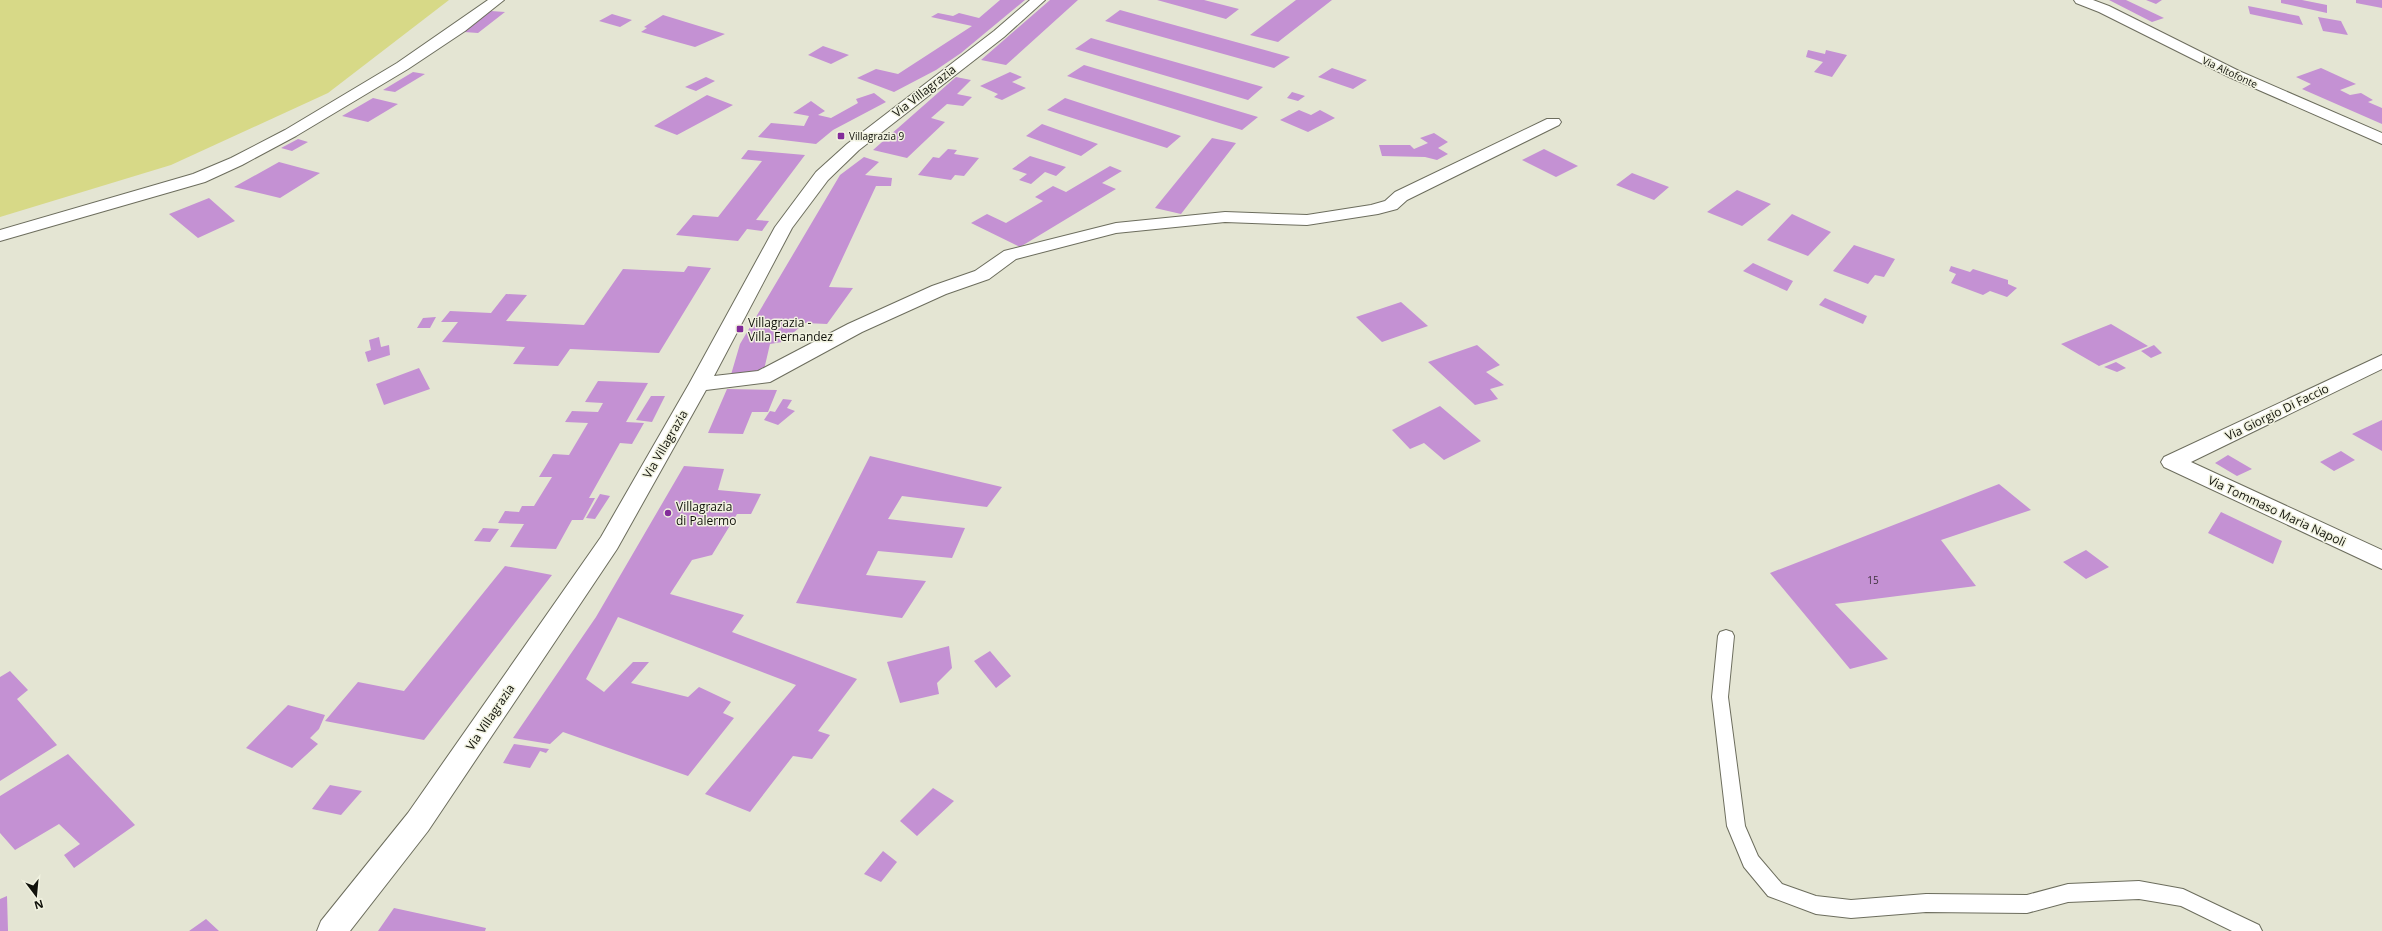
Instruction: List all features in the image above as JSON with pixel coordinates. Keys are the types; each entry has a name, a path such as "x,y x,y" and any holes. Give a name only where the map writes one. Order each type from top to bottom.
{"street":[{"path":"0,236 199,178 229,166 262,150 414,60 497,0"},
{"name":"Via Villagrazia","path":"332,931 418,822 609,543 699,384 784,227 822,176 853,147 999,34 1038,0"},
{"name":"Via Altofonte","path":"2081,0 2104,9 2234,74 2382,139"},
{"path":"699,384 763,378 855,328 939,290 982,275 1010,254 1116,228 1177,220 1225,217 1307,220 1372,210 1391,205 1402,196 1470,161 1553,122"},
{"name":"Via Giorgio Di Faccio","path":"2172,462 2382,361"},
{"name":"Via Tommaso Maria Napoli","path":"2172,462 2382,560"}],"lane":[{"path":"1726,636 1720,697 1736,826 1751,861 1775,890 1816,905 1850,909 1926,903 2027,904 2068,893 2139,890 2183,898 2252,931"}],"green space":[{"path":"0,0 449,0 328,93 171,165 0,217"}],"building":[{"path":"1000,0 1025,0 961,53 936,70 894,92 857,78 876,69 898,74 972,26 931,17 938,13 953,16 959,13 979,18"},
{"path":"1050,0 1078,0 1006,65 981,60"},
{"path":"1157,0 1204,0 1239,9 1226,19"},
{"path":"1296,0 1332,0 1278,42 1250,35"},
{"path":"2109,0 2126,0 2164,18 2152,22"},
{"path":"2146,0 2162,0 2156,4"},
{"path":"2281,0 2302,0 2327,5 2327,13 2281,3"},
{"path":"2356,0 2382,0 2382,8 2356,3"},
{"path":"2248,6 2299,16 2303,25 2250,14"},
{"path":"1120,10 1290,57 1274,68 1105,21"},
{"path":"491,11 505,12 478,33 464,32"},
{"path":"612,14 632,20 620,27 599,21"},
{"path":"663,15 725,34 695,47 641,32 647,28 644,27"},
{"path":"2318,17 2341,21 2348,35 2323,31"},
{"path":"1091,38 1263,87 1248,100 1075,49"},
{"path":"823,46 849,55 831,64 808,55"},
{"path":"1808,50 1825,54 1826,50 1847,55 1832,77 1814,72 1823,62 1806,57"},
{"path":"1084,65 1258,117 1242,130 1067,76"},
{"path":"1332,68 1367,80 1353,89 1318,77"},
{"path":"2321,68 2356,84 2340,90 2350,95 2361,93 2373,100 2368,102 2382,108 2382,124 2302,89 2311,84 2296,77"},
{"path":"413,72 425,74 395,92 383,90"},
{"path":"1010,72 1022,77 1012,82 1026,88 1002,100 994,97 998,94 980,86"},
{"path":"706,77 715,81 696,91 685,87"},
{"path":"956,77 971,80 957,94 972,97 963,106 947,104 931,118 945,122 907,158 873,150"},
{"path":"1292,92 1305,96 1298,101 1287,98"},
{"path":"874,93 886,102 833,130 816,144 758,137 771,123 804,126 809,116 793,113 811,101 825,111 818,115 831,118 858,103 856,99"},
{"path":"707,95 733,105 677,135 654,126"},
{"path":"373,98 398,104 368,122 342,116"},
{"path":"1065,98 1181,136 1167,148 1047,110"},
{"path":"1299,110 1311,115 1320,110 1335,118 1308,132 1280,120"},
{"path":"1042,124 1098,144 1081,156 1026,136"},
{"path":"1434,133 1448,142 1438,148 1448,154 1437,160 1425,157 1382,156 1379,145 1410,145 1414,149 1428,143 1420,138"},
{"path":"1212,138 1236,143 1181,214 1155,208"},
{"path":"298,139 308,142 292,151 281,148"},
{"path":"948,149 957,150 954,154 979,158 964,176 955,175 951,180 918,175 933,157 939,158"},
{"path":"1544,149 1578,166 1556,177 1522,160"},
{"path":"748,150 805,155 756,220 769,221 762,231 747,229 738,241 676,235 693,215 718,217 762,161 741,159"},
{"path":"1030,156 1066,167 1056,176 1045,172 1031,184 1019,180 1027,174 1012,169"},
{"path":"864,157 879,162 865,175 892,178 891,186 876,186 829,287 853,288 827,324 805,323 782,342 770,344 763,374 730,378 740,344 840,175"},
{"path":"279,162 320,173 280,198 234,187"},
{"path":"1110,166 1122,171 1102,183 1116,189 1020,247 971,223 987,214 1006,223 1043,201 1035,197 1053,186 1066,192"},
{"path":"1632,173 1669,187 1654,200 1616,185"},
{"path":"1737,190 1771,204 1742,226 1707,212"},
{"path":"209,198 235,221 198,238 169,214"},
{"path":"1792,214 1831,232 1808,256 1767,240"},
{"path":"1854,245 1895,259 1884,277 1875,275 1868,284 1833,271"},
{"path":"1753,263 1793,281 1787,291 1743,271"},
{"path":"688,266 711,268 659,353 570,349 558,366 513,364 525,347 442,342 458,322 441,322 450,311 491,313 506,294 527,295 506,321 584,325 623,269 684,272"},
{"path":"1951,266 1970,272 1973,269 2008,280 2008,284 2017,288 2007,297 1990,291 1983,295 1951,283 1956,274 1949,271"},
{"path":"1825,298 1867,316 1863,324 1819,305"},
{"path":"1401,302 1428,326 1382,342 1356,317"},
{"path":"436,317 430,328 417,328 423,318"},
{"path":"2111,324 2148,346 2099,366 2061,344"},
{"path":"379,337 381,347 389,345 390,355 368,362 365,352 371,350 369,340"},
{"path":"1477,345 1500,365 1486,372 1504,385 1490,389 1498,399 1475,405 1428,362"},
{"path":"2154,345 2162,353 2151,358 2141,351"},
{"path":"2116,362 2126,368 2117,372 2104,367"},
{"path":"419,368 430,389 384,405 376,384"},
{"path":"598,381 648,383 626,422 644,423 632,444 620,443 589,498 595,498 583,520 572,520 556,549 510,547 524,524 498,523 505,511 519,512 522,506 534,506 552,477 539,477 553,454 569,455 588,423 565,422 572,411 598,412 603,403 585,402"},
{"path":"727,389 777,390 768,412 752,412 743,434 708,433"},
{"path":"651,396 665,396 652,422 636,420"},
{"path":"783,399 792,400 787,408 795,411 778,425 764,420 770,411 775,412"},
{"path":"1440,406 1481,441 1444,460 1424,443 1410,449 1392,430"},
{"path":"2382,420 2382,451 2352,434"},
{"path":"2341,451 2355,460 2334,471 2320,462"},
{"path":"2228,455 2252,469 2237,476 2215,463"},
{"path":"870,456 1002,487 987,507 902,496 888,519 965,528 952,558 878,551 866,575 926,581 902,618 796,603"},
{"path":"684,466 724,469 718,490 761,494 751,514 737,514 712,555 692,560 670,594 744,615 732,632 857,679 818,731 830,735 812,759 793,756 750,812 705,794 796,685 618,617 586,679 604,692 633,662 649,662 631,683 688,697 699,687 731,702 723,713 734,718 688,776 563,732 550,744 513,738 596,617"},
{"path":"1999,484 2031,510 1941,540 1976,586 1835,604 1888,659 1850,669 1770,573"},
{"path":"600,494 610,496 595,519 586,518"},
{"path":"2221,512 2282,541 2273,564 2208,533"},
{"path":"483,528 499,529 490,542 474,541"},
{"path":"2086,550 2109,567 2086,579 2063,562"},
{"path":"505,566 552,575 424,740 325,721 358,682 404,691"},
{"path":"949,646 952,668 937,683 939,694 900,703 887,662"},
{"path":"990,651 1011,676 996,688 974,661"},
{"path":"10,671 28,690 17,699 57,745 0,781 0,677"},
{"path":"288,705 325,715 319,729 310,738 318,744 292,768 246,748"},
{"path":"514,744 549,749 546,753 540,751 530,768 503,763"},
{"path":"68,754 135,825 74,868 64,855 80,844 59,824 15,850 0,833 0,796"},
{"path":"330,785 362,791 341,815 312,809"},
{"path":"933,788 954,801 917,836 900,821"},
{"path":"883,851 897,862 881,882 864,874"},
{"path":"7,896 8,931 0,931 0,899"},
{"path":"394,908 486,928 485,931 378,931"},
{"path":"206,919 219,931 189,931"}],"place":[{"name":"Villagrazia 9","path":"841,136"},
{"name":"Villagrazia - Villa Fernandez","path":"740,329"},
{"name":"Villagrazia di Palermo","path":"668,513"}]}
